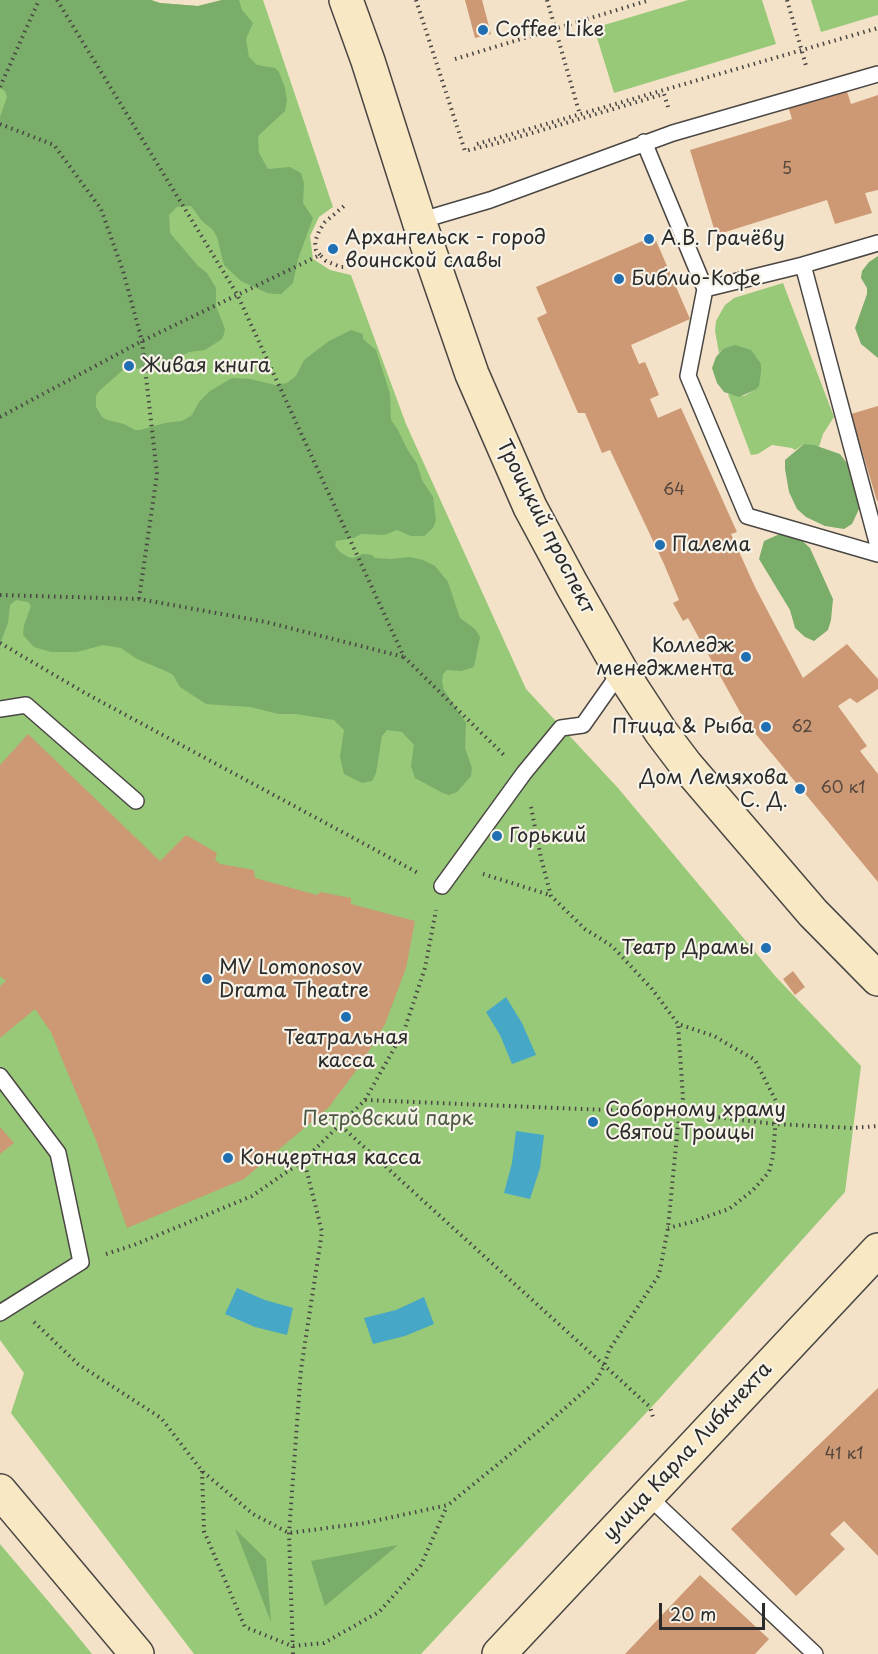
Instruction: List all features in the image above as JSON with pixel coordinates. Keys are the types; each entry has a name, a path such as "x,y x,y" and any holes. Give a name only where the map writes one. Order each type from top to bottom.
{"main road":[{"name":"Троицкий проспект","path":"346,0 472,374 520,486 572,585 621,671 661,732 718,804 813,913 878,979"},
{"name":"улица Карла Либкнехта","path":"499,1654 878,1250"},
{"path":"0,1491 137,1654"}],"lane":[{"path":"419,221 490,200 644,142 878,74"},
{"path":"644,142 705,289 688,376 747,516 878,554"},
{"path":"705,289 803,265 878,243"},
{"path":"803,265 878,546"},
{"path":"442,886 524,773 561,728 583,724 621,671"},
{"path":"0,709 26,705 136,801"},
{"path":"0,1076 58,1153 81,1262 0,1313"},
{"path":"648,1496 815,1654"}],"path":[{"path":"0,87 39,0"},
{"path":"57,0 237,294 404,657 524,773 551,896"},
{"path":"416,0 465,151 664,94 670,112"},
{"path":"547,0 580,115"},
{"path":"455,59 650,0"},
{"path":"787,0 814,93"},
{"path":"477,144 878,28"},
{"path":"0,124 54,145 101,209 123,271 142,341 157,474 139,598"},
{"path":"344,206 325,222 319,231 315,242 316,250 326,261 341,267 347,267 363,260"},
{"path":"0,417 142,341 320,255"},
{"path":"0,595 139,598 266,622 404,657"},
{"path":"0,643 85,693 442,886 425,968 404,1031 365,1100 341,1126 304,1160 252,1196 134,1245 81,1262"},
{"path":"14,1303 78,1364 161,1418 202,1471 252,1514 289,1533 365,1523 447,1505 596,1381 609,1350 658,1275 668,1228 683,1098 678,1024 652,989 612,946 585,929 551,896 477,872 460,861"},
{"path":"668,1228 729,1209 752,1191 769,1172 773,1156 777,1103 755,1060 714,1036 678,1024"},
{"path":"365,1100 681,1113 775,1124 852,1128 878,1126"},
{"path":"341,1126 650,1407 653,1417"},
{"path":"293,1654 289,1533 301,1369 322,1232 304,1160"},
{"path":"202,1471 204,1531 245,1627 292,1646 324,1643 379,1612 421,1565 447,1505"}],"green space":[{"name":"Петровский парк","path":"0,0 151,0 160,3 198,6 222,0 263,0 333,207 319,217 310,236 313,259 330,270 351,275 406,424 526,689 618,788 776,977 861,1066 845,1192 660,1398 421,1654 194,1654 11,1413 24,1373 0,1340"},
{"path":"0,0 151,0 160,3 198,6 222,0 239,0 242,10 253,23 246,39 249,57 257,65 275,68 279,72 287,100 285,111 258,136 259,153 268,169 290,167 301,173 304,184 303,203 313,218 298,259 293,283 281,294 276,294 267,293 241,281 224,265 213,230 202,221 191,206 177,207 169,215 170,233 198,266 207,273 216,288 216,306 225,329 222,339 205,350 189,352 158,367 123,370 99,391 96,396 96,407 102,417 107,420 124,424 135,430 182,421 192,415 199,402 210,391 232,378 250,379 275,385 287,383 296,376 304,360 329,341 351,330 363,334 363,339 376,350 390,394 391,420 433,497 436,520 433,528 424,536 411,536 397,530 384,535 361,534 354,538 336,541 335,546 340,552 353,558 363,554 372,555 375,558 410,557 435,566 448,582 460,618 475,629 480,637 474,667 461,671 447,670 443,674 444,690 466,723 465,748 472,768 471,776 457,792 449,795 443,793 415,778 411,766 414,745 402,732 387,730 382,736 376,773 372,781 362,783 344,774 340,757 344,730 334,720 296,714 279,714 250,707 206,704 180,687 173,675 137,659 121,648 103,645 77,652 51,652 34,647 23,635 31,606 28,602 16,600 10,605 8,623 0,644 0,117 7,97 5,91 0,88"},
{"path":"688,0 762,0 776,44 614,93 594,28"},
{"path":"811,0 878,0 878,15 821,32"},
{"path":"878,256 878,358 861,344 855,328 867,294 867,288 861,278 862,271"},
{"path":"783,283 834,417 823,434 819,447 804,444 795,450 772,445 758,454 751,455 728,394 744,396 755,390 723,349 719,353 715,331 716,321 725,305 734,298"},
{"path":"735,345 751,350 761,364 759,386 739,397 724,392 717,383 712,368 716,357 723,349"},
{"path":"804,444 840,454 849,466 859,509 852,524 844,529 825,526 806,517 797,509 789,492 785,460"},
{"path":"782,533 798,537 810,548 833,599 828,630 814,641 795,628 790,610 759,559 764,541"},
{"path":"235,1529 266,1559 271,1622"},
{"path":"0,1544 75,1633 92,1654 0,1654"},
{"path":"398,1545 325,1606 311,1561"}],"water":[{"path":"506,997 522,1023 536,1055 512,1064 500,1035 486,1012"},
{"path":"516,1131 544,1135 540,1168 530,1199 504,1193 512,1163"},
{"path":"237,1288 265,1300 293,1308 287,1335 255,1327 225,1314"},
{"path":"424,1297 434,1324 405,1336 373,1344 364,1318 396,1310"}],"building":[{"path":"465,0 482,0 491,34 475,38"},
{"path":"845,85 851,104 878,95 878,190 865,193 872,213 835,224 827,200 716,235 690,150 792,119 787,103"},
{"path":"654,236 690,319 631,345 639,364 645,362 659,395 650,399 658,418 681,408 737,532 731,534 755,587 803,678 847,644 878,679 878,689 857,703 850,698 838,706 867,746 860,751 878,774 878,882 745,721 688,618 683,621 673,603 679,600 664,564 610,450 602,453 585,413 578,413 537,318 547,313 536,287"},
{"path":"878,406 878,501 877,501 851,414"},
{"name":"MV Lomonosov Drama Theatre","path":"28,734 160,861 186,835 217,853 215,860 220,864 254,870 255,878 317,895 320,892 351,898 351,904 415,921 406,968 385,1024 361,1064 329,1107 244,1179 127,1228 96,1140 51,1032 35,1009 0,1038 0,986 6,981 0,976 0,765"},
{"path":"793,971 805,987 795,995 783,979"},
{"path":"0,1127 14,1143 0,1154"},
{"path":"878,1388 878,1556 844,1521 830,1534 845,1549 796,1596 731,1529"},
{"path":"700,1575 769,1639 755,1654 625,1654"}],"place":[{"name":"Coffee Like","path":"483,30"},
{"name":"А.В. Грачёву","path":"649,239"},
{"name":"Архангельск - город воинской славы","path":"333,249"},
{"name":"Библио-Кофе","path":"619,279"},
{"name":"Живая книга","path":"129,366"},
{"name":"Палема","path":"660,545"},
{"name":"Колледж менеджмента","path":"746,657"},
{"name":"Птица & Рыба","path":"766,727"},
{"name":"Дом Лемяхова С. Д.","path":"800,789"},
{"name":"Горький","path":"497,836"},
{"name":"Театр Драмы","path":"766,948"},
{"name":"MV Lomonosov Drama Theatre","path":"207,979"},
{"name":"Театральная касса","path":"346,1017"},
{"name":"Соборному храму Святой Троицы","path":"593,1122"},
{"name":"Концертная касса","path":"228,1158"}]}
